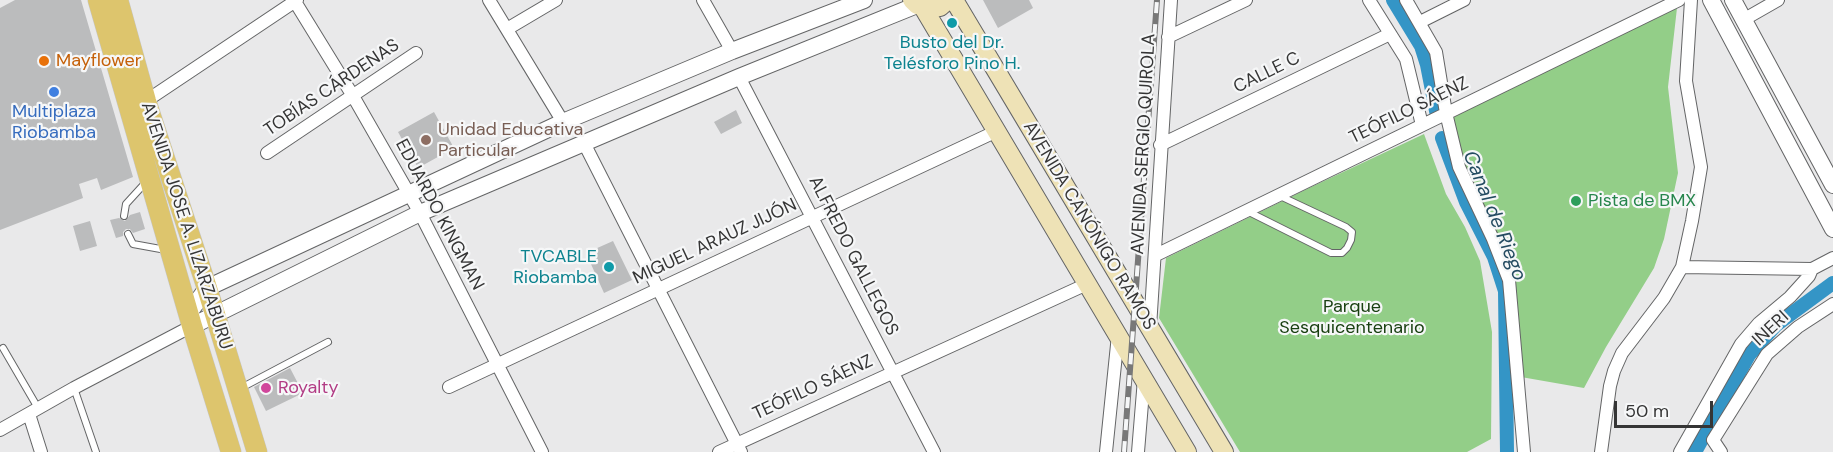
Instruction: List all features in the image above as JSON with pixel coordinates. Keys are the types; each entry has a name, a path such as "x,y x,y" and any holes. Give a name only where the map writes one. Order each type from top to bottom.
{"main road":[{"name":"AVENIDA JOSE A. LIZARZABURU","path":"98,0 190,320 231,452"},
{"name":"AVENIDA JOSE A. LIZARZABURU","path":"118,0 146,101 257,452"},
{"path":"918,5 935,9 948,0"},
{"name":"AVENIDA CANÓNIGO RAMOS","path":"954,0 1224,452"},
{"name":"AVENIDA CANÓNIGO RAMOS","path":"918,5 997,131 1187,452"},
{"path":"1144,378 1170,360"}],"street":[{"path":"146,101 295,0"},
{"name":"EDUARDO KINGMAN","path":"295,0 420,213 542,452"},
{"path":"489,0 563,122"},
{"path":"507,28 556,0"},
{"path":"703,0 732,51"},
{"path":"0,430 173,335 190,320 207,288 563,122 732,51 864,0"},
{"name":"AVENIDA SERGIO QUIROLA","path":"1150,327 1171,0"},
{"path":"1168,37 1246,0"},
{"path":"1369,0 1406,58 1422,125"},
{"path":"1406,0 1436,52 1446,113 1460,167 1509,280 1524,452"},
{"path":"1420,22 1464,0"},
{"name":"TEÓFILO SÁENZ","path":"1156,255 1679,0"},
{"path":"1601,452 1610,386 1622,353 1665,298 1682,267 1701,168 1686,81 1691,0"},
{"path":"1712,0 1833,229"},
{"path":"1732,0 1833,185"},
{"path":"1743,20 1744,0"},
{"path":"1743,20 1778,0"},
{"path":"190,320 214,315 420,213 739,77 918,5"},
{"name":"CALLE C","path":"1160,145 1390,34"},
{"name":"TOBÍAS CÁRDENAS","path":"267,153 416,53"},
{"name":"ALFREDO GALLEGOS","path":"739,77 934,452"},
{"name":"MIGUEL ARAUZ JIJÓN","path":"449,387 997,131"},
{"path":"584,143 739,448"},
{"path":"1682,267 1812,269 1833,258"},
{"path":"1680,452 1741,344 1760,323 1790,297 1809,276 1812,269"},
{"name":"TEÓFILO SÁENZ","path":"719,452 739,448 892,372 1087,284"},
{"name":"INERI","path":"1707,452 1767,354 1798,327 1833,303"},
{"path":"1106,452 1118,334"},
{"path":"1138,452 1144,378"},
{"path":"33,411 40,452"},
{"path":"1713,440 1721,452"}],"lane":[{"path":"124,216 126,204 149,178"},
{"path":"1246,211 1331,253 1342,253 1347,248 1352,232 1346,227 1278,195"},
{"path":"128,234 133,244 171,251"},
{"path":"237,390 328,342"},
{"path":"3,348 33,411"},
{"path":"74,388 96,452"}],"green space":[{"name":"Pista de BMX","path":"1677,8 1668,87 1678,173 1664,239 1654,268 1584,388 1521,377 1513,281 1465,166 1453,116"},
{"name":"Parque Sesquicentenario","path":"1424,134 1446,194 1465,227 1480,261 1492,332 1491,439 1467,452 1240,452 1159,318 1166,258"}],"building":[{"name":"Multiplaza Riobamba","path":"15,0 81,0 133,177 101,190 97,178 79,184 83,198 0,230 0,8"},
{"path":"983,0 1029,0 1033,8 998,28"},
{"path":"736,110 742,123 721,134 714,122"},
{"name":"Unidad Educativa Particular","path":"434,112 454,148 418,168 398,132"},
{"path":"140,212 145,229 133,233 130,229 126,229 123,236 116,238 110,220 119,218 125,221 130,215"},
{"path":"90,221 97,246 80,251 73,226"},
{"name":"TVCABLE Riobamba","path":"613,241 632,280 604,293 586,253"},
{"path":"290,368 303,393 266,411 254,387"}],"waterway":[{"name":"Canal de Riego","path":"1393,0 1421,46 1437,116"},
{"name":"Canal de Riego","path":"1442,138 1466,202 1494,257 1505,291 1507,452"},
{"name":"Canal de Riego","path":"1695,452 1749,355 1776,325 1833,283"}],"railway":[{"path":"1124,452 1157,0"}],"place":[{"name":"Busto del Dr. Telésforo Pino H.","path":"952,23"},
{"name":"Mayflower","path":"44,61"},
{"name":"Multiplaza Riobamba","path":"54,92"},
{"name":"Unidad Educativa Particular","path":"426,140"},
{"name":"Pista de BMX","path":"1576,201"},
{"name":"TVCABLE Riobamba","path":"609,267"},
{"name":"Royalty","path":"266,388"}]}
